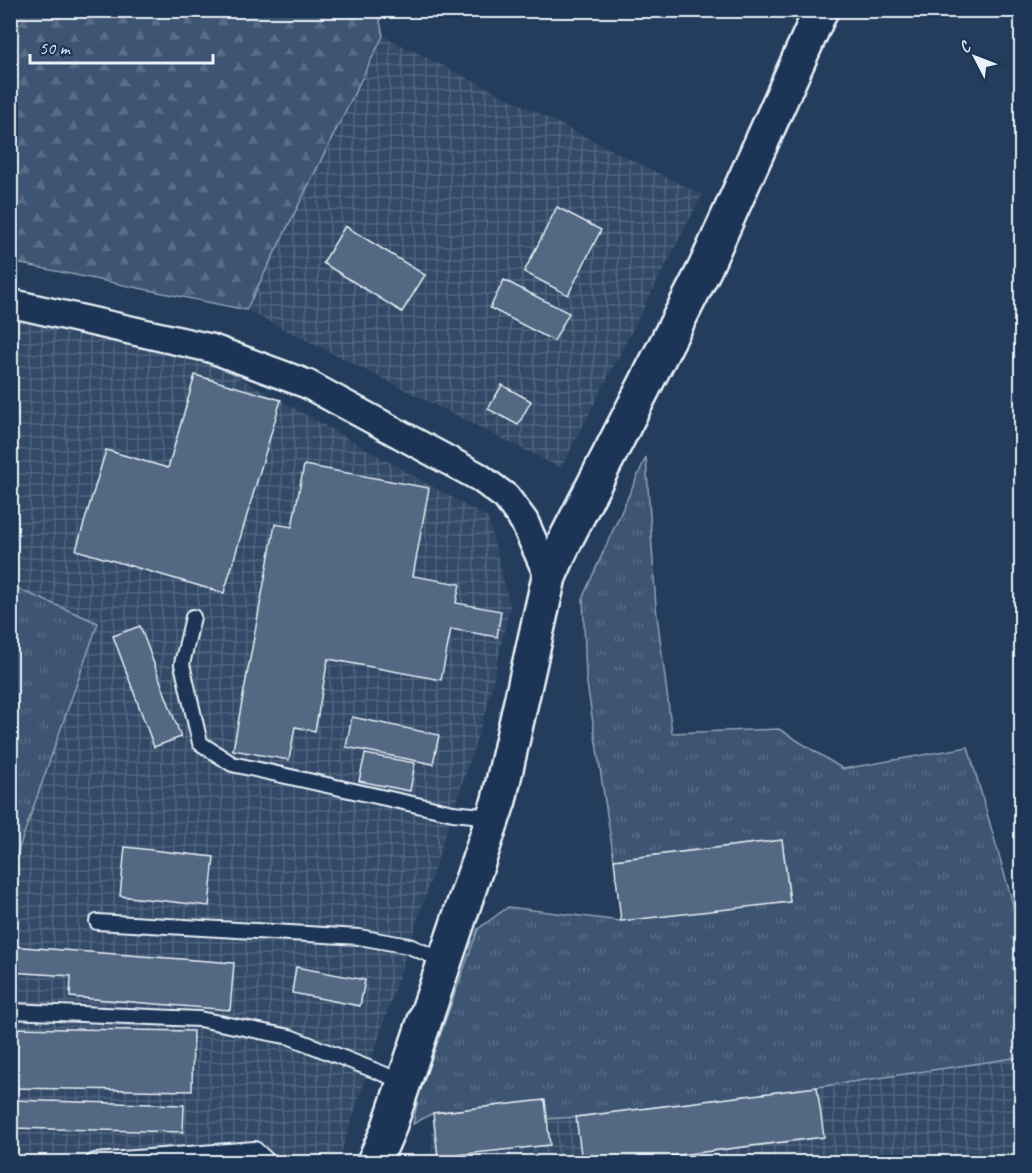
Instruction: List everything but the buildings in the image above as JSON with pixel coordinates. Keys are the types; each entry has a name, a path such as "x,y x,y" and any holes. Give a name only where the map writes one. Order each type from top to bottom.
{"street":[{"path":"374,1162 388,1130 493,817 549,577 571,529 705,268 821,10"},
{"path":"10,303 210,348 307,384 479,477 506,497 525,521 549,577"}],"lane":[{"path":"193,617 182,664 200,743 232,764 453,813 493,817"},
{"path":"97,922 359,937 409,946 444,961"},
{"path":"10,1011 199,1019 290,1037 404,1082"},
{"path":"93,1162 255,1149 269,1162"}],"shaded area":[{"path":"383,36 702,195 561,468 246,310"},
{"path":"10,318 205,358 488,518 510,606 487,708 338,1162 11,1162 11,871 98,623 11,586"},
{"path":"1021,1057 1021,1162 431,1162 433,1113 545,1100 576,1117 817,1087"}],"green space":[{"path":"10,11 378,11 383,36 246,310 11,262"},
{"path":"646,457 656,607 672,733 779,729 843,769 968,747 1021,932 1021,1057 817,1087 576,1117 547,1119 544,1100 433,1113 413,1124 418,1097 478,929 508,907 621,921 790,901 782,840 614,860 586,677 583,597"},
{"path":"11,586 98,623 11,871"}]}
